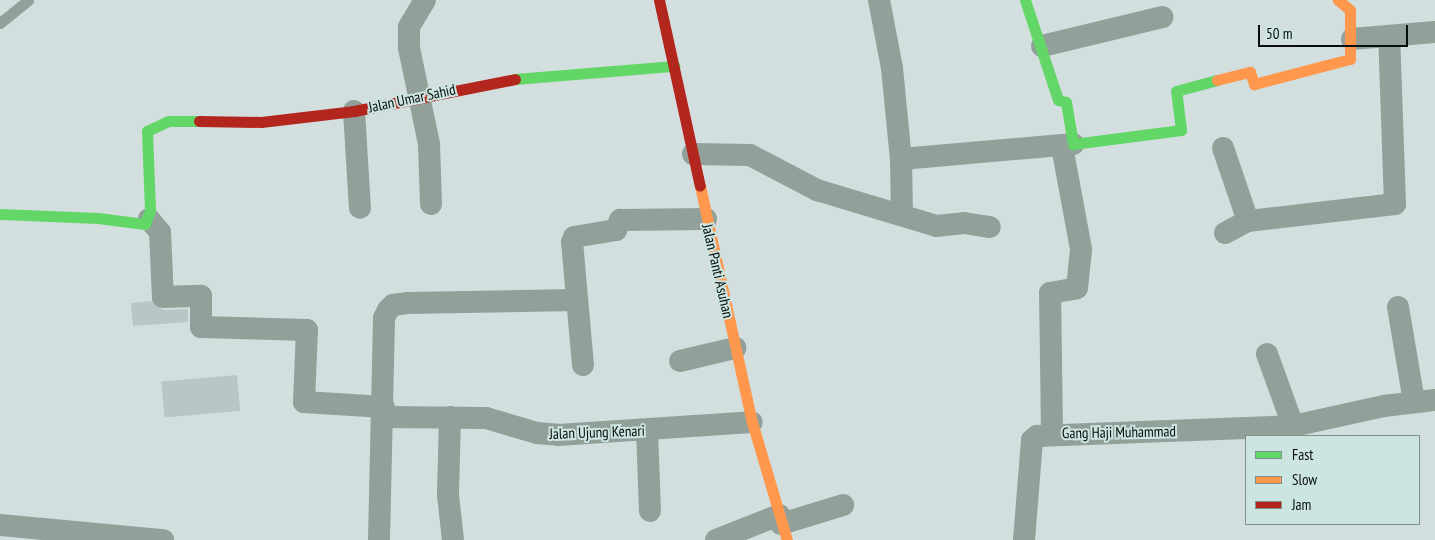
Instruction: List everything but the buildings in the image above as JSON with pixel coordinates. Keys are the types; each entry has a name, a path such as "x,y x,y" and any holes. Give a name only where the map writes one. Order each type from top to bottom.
{"street":[{"path":"425,0 409,27 409,48 429,144 431,204"},
{"name":"Jalan Panti Asuhan","path":"660,0 706,219 752,422 782,526"},
{"path":"879,0 892,68 901,159 902,215"},
{"path":"1025,0 1042,46 1058,100 1066,102 1067,145"},
{"path":"901,159 1067,145 1182,130 1176,91 1250,72 1254,84 1350,59 1352,39 1350,10 1338,0"},
{"path":"1042,46 1163,16"},
{"path":"1352,39 1435,32"},
{"path":"1225,233 1248,221 1395,204 1389,36"},
{"name":"Jalan Umar Sahid","path":"149,219 146,145 151,128 168,121 261,122 354,111 504,80 674,66"},
{"path":"354,111 360,208"},
{"name":"Gang Haji Muhammad","path":"1067,145 1080,250 1077,288 1050,293 1052,434 1293,426 1424,401"},
{"path":"1223,148 1248,221"},
{"path":"692,154 750,155 817,190 936,226 964,223 990,226"},
{"path":"0,214 98,218 135,224 145,224 149,219"},
{"name":"Jalan Ujung Kenari","path":"149,219 160,232 163,297 201,296 201,327 307,330 304,402 384,412 486,418 537,433 558,435 752,422"},
{"path":"582,366 572,242 574,237 616,230 620,220 706,219"},
{"path":"379,540 384,412 384,318 393,305 576,300"},
{"path":"1398,307 1424,401"},
{"path":"680,361 735,348"},
{"path":"1267,354 1293,426"},
{"path":"450,417 448,495 453,540"},
{"path":"647,430 650,511"},
{"path":"1024,540 1032,440 1037,436 1052,434"},
{"path":"716,540 782,526 843,505"},
{"path":"0,525 68,536 163,540"}],"lane":[{"path":"0,23 28,0"}],"traffic: fast":[{"path":"1025,0 1058,100 1066,102 1073,144 1181,130 1176,91 1217,80"},
{"path":"515,79 674,66"},
{"path":"0,214 98,218 145,224 150,210 147,131 168,121 199,121"}],"traffic: slow":[{"path":"1217,80 1250,72 1254,84 1350,59 1350,10 1338,0"},
{"path":"700,186 752,422 787,540"}],"traffic: jam":[{"path":"659,0 700,186"},
{"path":"199,121 261,122 354,111 515,79"}]}
